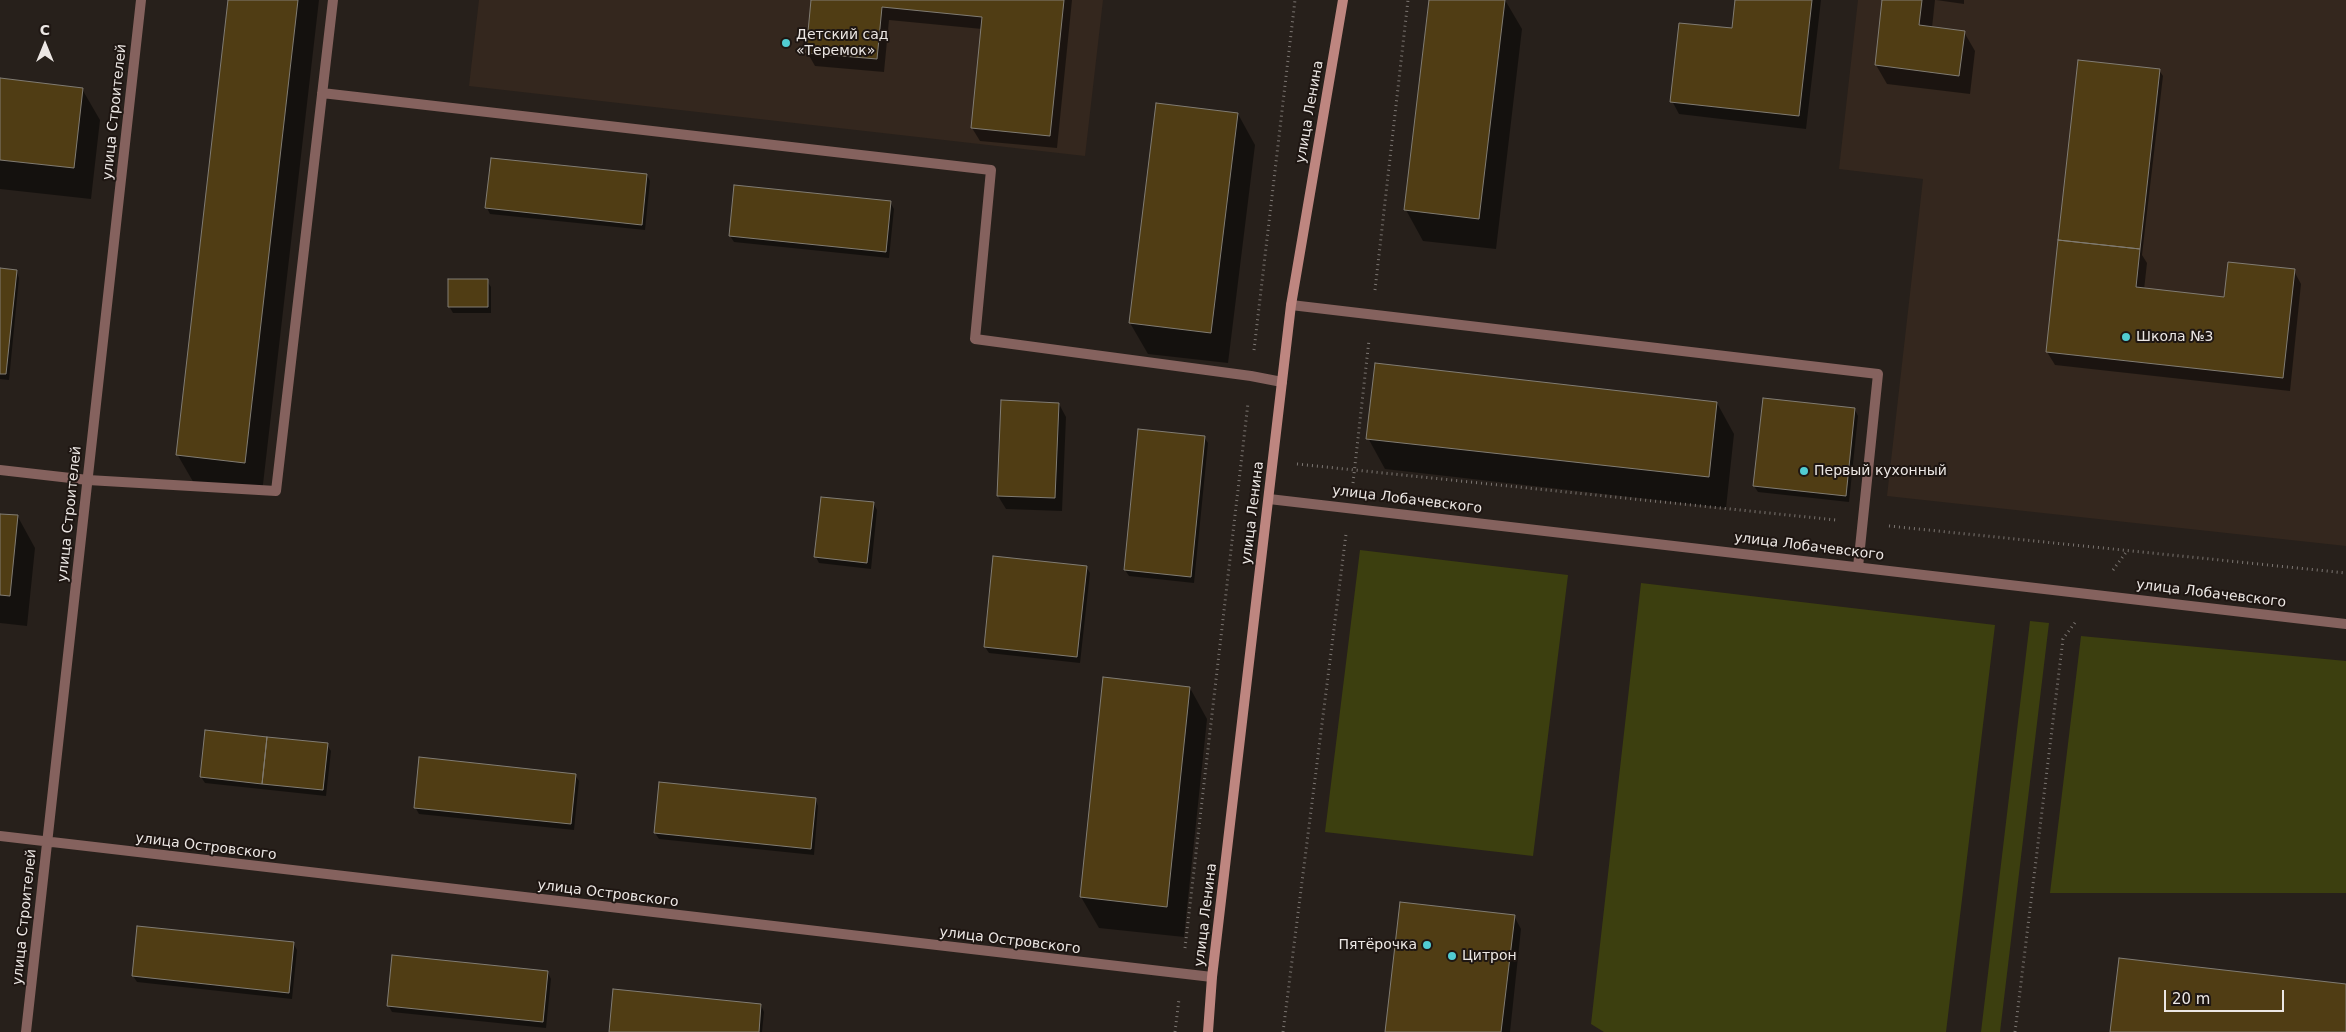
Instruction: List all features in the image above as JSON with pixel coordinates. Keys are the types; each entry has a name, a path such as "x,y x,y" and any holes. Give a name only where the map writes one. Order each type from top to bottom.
{"street":[{"name":"улица Строителей","path":"26,1032 141,0"},
{"path":"0,470 88,480 276,491 333,0"},
{"name":"улица Ленина","path":"1208,1032 1212,977 1291,306 1343,0"},
{"path":"322,93 992,170 976,339 1251,376 1282,382"},
{"path":"1291,306 1878,374 1858,567"},
{"name":"улица Лобачевского","path":"1268,499 2346,624"},
{"name":"улица Островского","path":"0,836 1212,977"}],"path":[{"path":"1175,1032 1295,0"},
{"path":"1283,1032 1354,469 1408,0"},
{"path":"1242,457 2346,573"},
{"path":"2015,1032 2063,639"}],"shaded area":[{"name":"Детский сад «Теремок»","path":"479,0 1103,0 1085,156 469,86"},
{"name":"Школа №3","path":"1858,0 2346,0 2346,546 1887,496 1923,179 1839,169"}],"green space":[{"path":"1360,550 1568,575 1533,856 1325,832"},
{"path":"1641,583 1995,625 1946,1032 1604,1032 1591,1024"},
{"path":"2030,621 2049,623 2000,1032 1981,1032"},
{"path":"2081,636 2346,661 2346,893 2050,893"}],"building":[{"path":"228,0 298,0 245,463 176,455"},
{"path":"811,0 1064,0 1050,136 971,128 982,17 882,7 877,59 806,53"},
{"path":"1429,0 1505,0 1479,219 1404,210"},
{"path":"1735,0 1812,0 1799,116 1670,102 1679,23 1732,28"},
{"path":"1882,0 1922,0 1919,25 1965,31 1959,76 1875,65"},
{"path":"2078,60 2160,69 2140,249 2058,240"},
{"path":"0,78 83,88 74,168 0,160"},
{"path":"1156,103 1238,113 1211,333 1129,323"},
{"path":"491,158 647,174 642,225 485,208"},
{"path":"734,185 891,201 886,252 729,236"},
{"path":"2058,240 2140,249 2136,287 2224,297 2228,262 2295,269 2283,378 2046,352"},
{"path":"0,268 17,270 6,374 0,374"},
{"path":"448,279 488,279 488,307 448,307"},
{"path":"1375,363 1717,402 1709,477 1366,439"},
{"path":"1763,398 1855,408 1846,496 1753,486"},
{"path":"1001,400 1059,403 1055,498 997,496"},
{"path":"1138,429 1205,436 1191,577 1124,570"},
{"path":"821,497 874,502 867,563 814,557"},
{"path":"0,514 18,515 10,596 0,595"},
{"path":"993,556 1087,566 1077,657 984,647"},
{"path":"1103,677 1190,687 1167,907 1080,897"},
{"path":"205,730 267,737 262,784 200,777"},
{"path":"267,737 328,743 323,790 262,784"},
{"path":"419,757 576,774 571,824 414,808"},
{"path":"659,782 816,798 811,849 654,833"},
{"name":"Цитрон","path":"1400,902 1515,915 1501,1032 1385,1032"},
{"path":"137,926 294,942 289,993 132,976"},
{"path":"392,955 548,971 543,1022 387,1006"},
{"path":"2119,958 2346,984 2346,1032 2110,1032"},
{"path":"613,989 761,1004 759,1032 609,1032"}],"place":[{"name":"Детский сад «Теремок»","path":"786,43"},
{"name":"Школа №3","path":"2126,337"},
{"name":"Первый кухонный","path":"1804,471"},
{"name":"Пятёрочка","path":"1427,945"},
{"name":"Цитрон","path":"1452,956"}]}
